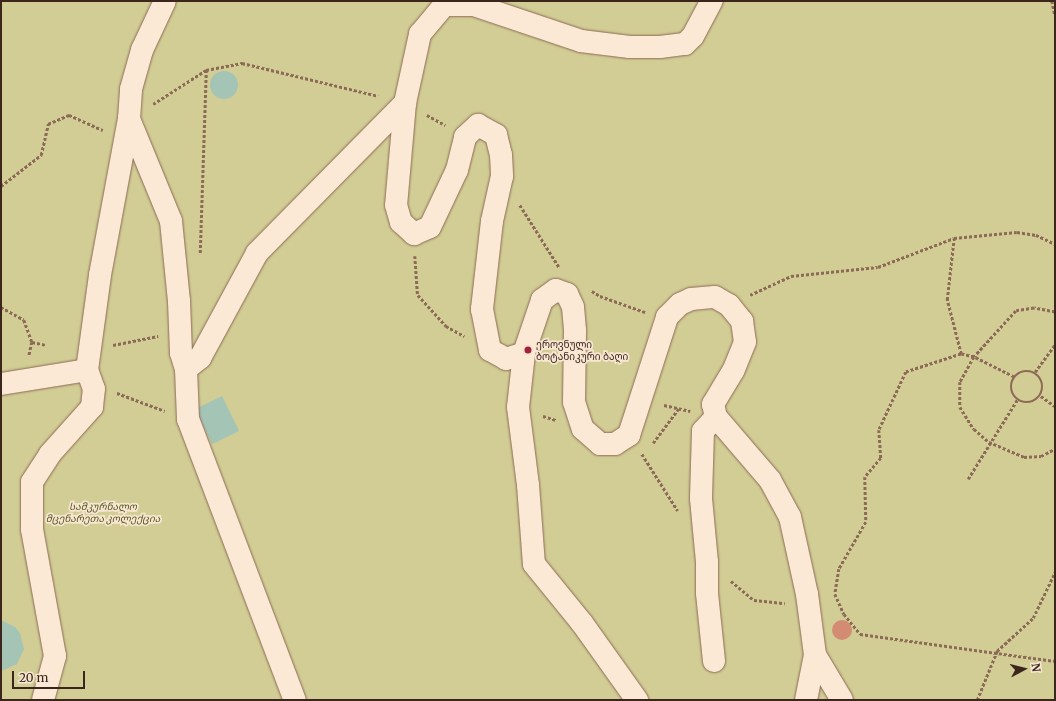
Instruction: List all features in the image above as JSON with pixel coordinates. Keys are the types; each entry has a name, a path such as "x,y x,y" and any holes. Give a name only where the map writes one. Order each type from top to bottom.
{"lane":[{"path":"43,700 55,656 32,529 32,482 50,454 92,407 90,370 100,275 129,119 131,89 142,50 165,1"},
{"path":"524,353 506,359 490,350 482,308 492,221 502,176 501,155 496,135 478,125 465,137 456,170 430,227 414,234 401,222 396,205 405,103 420,34 444,5 474,5 581,40 630,47 660,47 685,44 694,36 712,1"},
{"path":"186,369 200,358 257,252 405,103"},
{"path":"129,119 170,221 180,332 180,353 186,369 188,419 295,700"},
{"path":"636,700 582,623 534,564 528,485 518,407 524,353 542,300 556,290 567,294 573,307 575,331 574,402 583,429 600,444 615,444 629,435 667,317 680,304 692,299 715,297 729,305 742,321 745,342 733,371 713,404 716,417 770,480 790,517 807,594 815,655 806,700"},
{"path":"1,384 90,370"},
{"path":"714,661 707,594 707,562 701,498 703,431 716,417"},
{"path":"815,655 842,700"}],"path":[{"path":"1052,1 1055,15"},
{"path":"1,186 41,155 48,124 69,115 112,134 129,119 206,70 242,63 405,103 465,137"},
{"path":"200,257 206,70"},
{"path":"502,176 557,266 564,270"},
{"path":"729,305 791,276 878,267 954,238 1017,232 1036,235 1055,244"},
{"path":"414,234 418,295 446,326 471,340"},
{"path":"954,238 947,300 961,354"},
{"path":"588,288 600,296 667,317"},
{"path":"1,307 24,320 32,342 25,380"},
{"path":"1055,312 1034,308 1016,311 974,357 960,382 960,407 974,429 990,442 1024,457 1041,456 1055,448"},
{"path":"180,332 90,370 116,393 188,419"},
{"path":"32,342 46,345"},
{"path":"1035,372 1055,344"},
{"path":"1014,377 974,357 961,354 906,372 879,430 881,458 865,477 866,522 839,569 835,594 844,614 860,634 997,651 1055,662"},
{"path":"1020,372 1035,372 1042,379 1044,388 1041,396 1034,402 1026,403 1017,400 1012,394 1011,385 1014,377 1020,372"},
{"path":"1041,396 1055,406"},
{"path":"968,479 1017,400"},
{"path":"518,407 583,429"},
{"path":"652,444 679,408"},
{"path":"647,450 643,456 680,513"},
{"path":"707,562 754,600 790,603 807,594"},
{"path":"977,700 997,651 1033,618 1055,572"}],"green space":[{"name":"ეროვნული ბოტანიკური ბაღი","path":"1,1 1055,1 1055,700 1,700"}],"shaded area":[{"path":"224,71 234,75 238,85 234,95 224,99 214,95 210,85 214,75"},
{"path":"222,396 239,431 212,444 195,409"},
{"path":"1,620 15,627 20,633 24,649 17,664 1,671"}],"building":[{"path":"838,620 846,620 852,626 852,634 846,640 838,640 832,634 832,626"}],"place":[{"name":"ეროვნული ბოტანიკური ბაღი","path":"528,350"}],"park label":[{"name":"სამკურნალო მცენარეთა კოლექცია","path":"103,512"}]}
